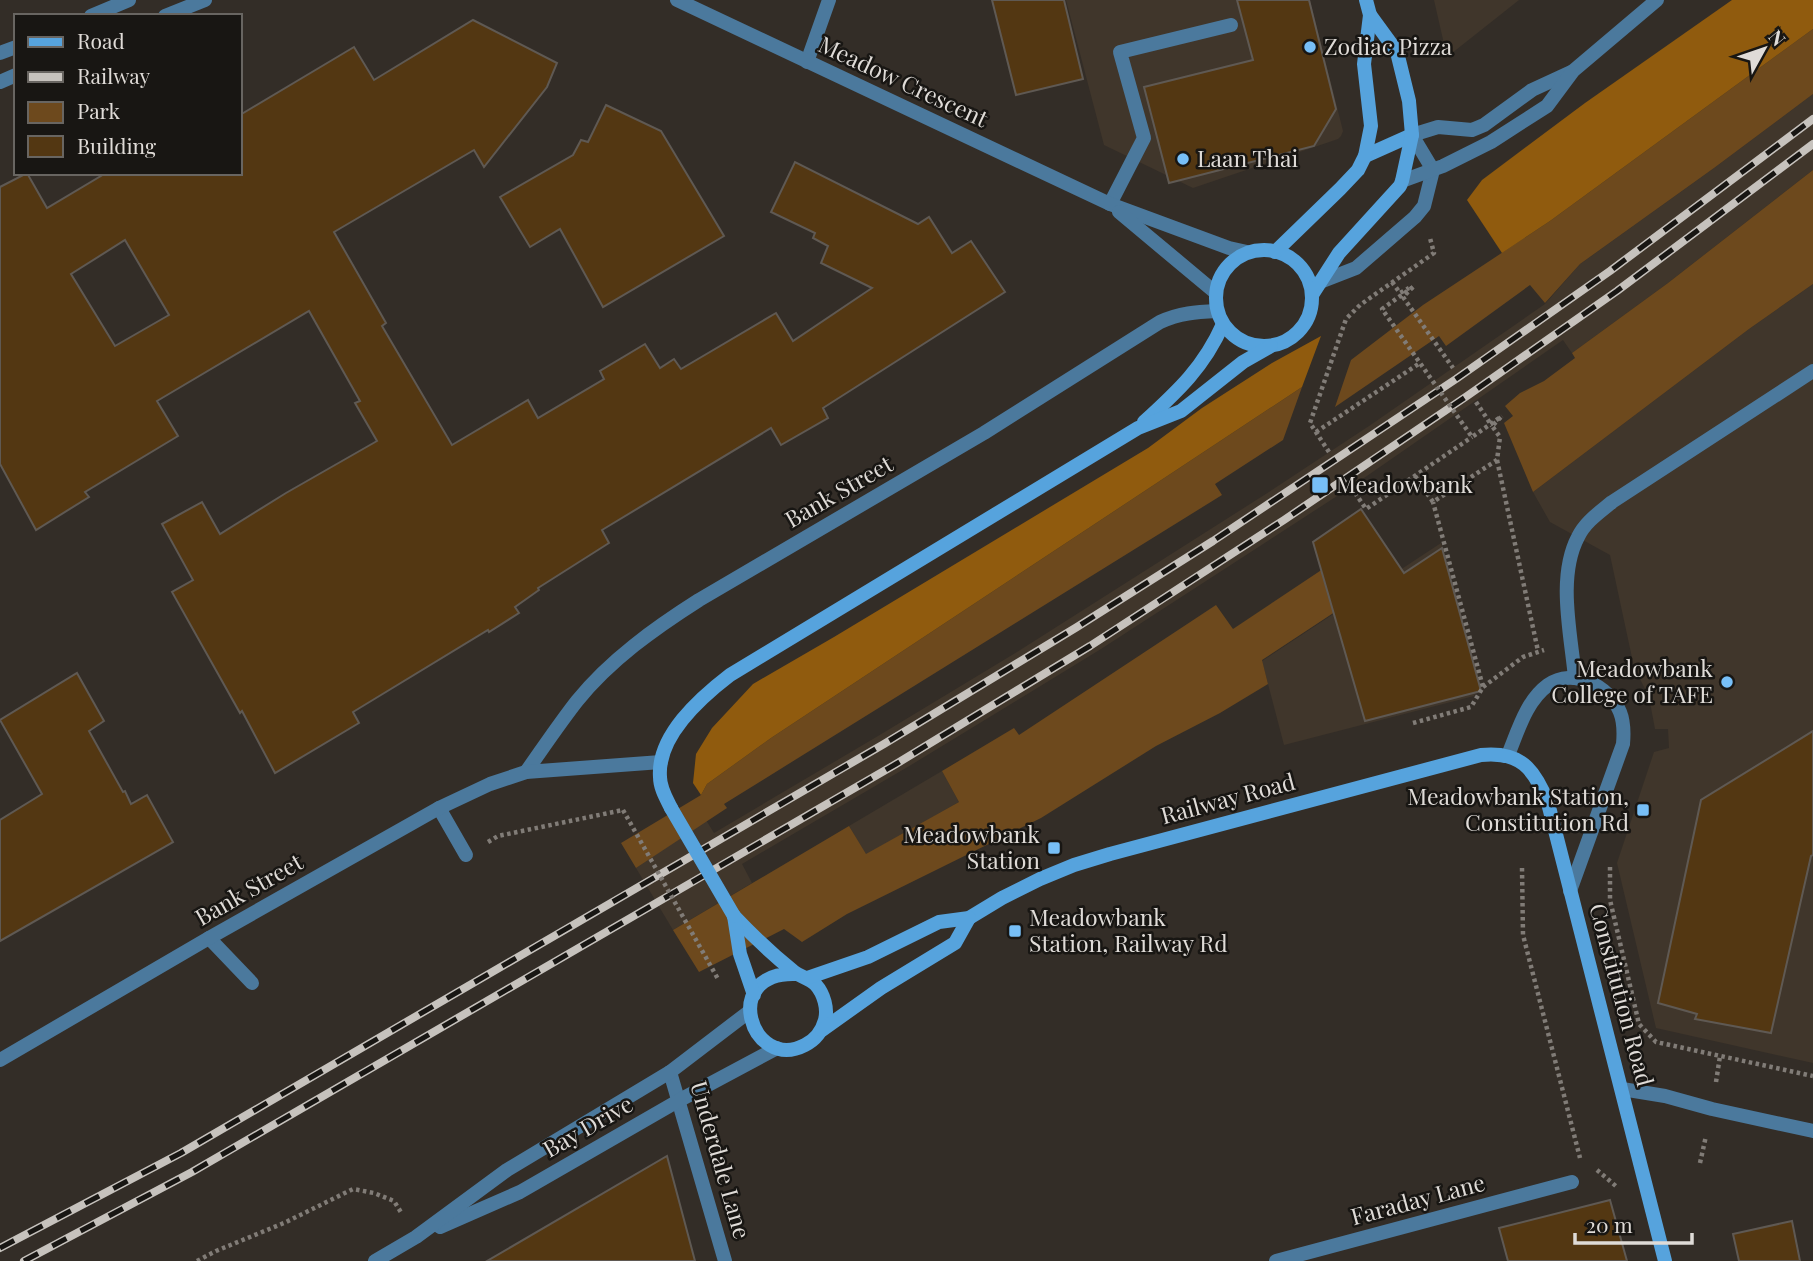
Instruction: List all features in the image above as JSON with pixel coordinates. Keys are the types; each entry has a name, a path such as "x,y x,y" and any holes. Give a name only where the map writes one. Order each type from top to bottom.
{"main road":[{"path":"1312,295 1339,253 1391,197 1402,181 1412,135 1409,101 1397,52 1370,15 1366,0"},
{"path":"1275,251 1340,189 1365,156 1371,126 1364,64 1370,15"},
{"path":"1365,156 1412,135"},
{"path":"801,976 774,976 764,982 754,995 750,1011 751,1023 766,1042 777,1048 802,1047 821,1031 826,1019 822,994 816,985 760,943 734,916 664,794 660,778 661,762 668,742 680,723 711,690 730,675 1138,428 1181,411 1243,362 1296,334 1306,323 1312,295 1309,281 1302,269 1290,258 1275,251 1247,252 1234,260 1223,271 1217,284 1220,317 1214,344 1198,369 1138,428"},
{"path":"1220,317 1232,334 1243,342 1271,346"},
{"name":"Railway Road","path":"801,976 868,957 939,922 969,918 1002,898 1074,865 1481,755 1508,755"},
{"name":"Constitution Road","path":"1508,755 1521,761 1532,773 1542,787 1548,803 1665,1261"},
{"path":"734,916 740,954 754,995"},
{"name":"Railway Road","path":"821,1031 881,988 955,943 969,918"}],"street":[{"path":"96,14 129,0"},
{"path":"170,14 205,0"},
{"path":"807,62 829,0"},
{"path":"1402,181 1433,170 1491,142 1547,106 1573,71 1657,0"},
{"name":"Meadow Crescent","path":"684,2 1110,204 1229,248 1247,252"},
{"path":"1110,204 1144,138 1120,52 1231,25"},
{"path":"1320,282 1356,268 1424,206 1433,170 1412,135 1438,127 1472,130 1484,125 1532,90 1573,71"},
{"name":"Meadow Crescent","path":"1110,204 1216,293"},
{"name":"Bank Street","path":"526,772 579,699 608,668 669,619 984,433 1160,322 1191,312 1220,317"},
{"path":"1575,678 1566,587 1568,560 1579,535 1594,516 1612,502 1813,372"},
{"path":"1508,755 1523,717 1541,691 1562,678 1575,678 1599,687 1611,696 1619,711 1624,730 1623,744 1570,891"},
{"name":"Bank Street","path":"0,1060 439,808 490,784 526,772 661,762"},
{"path":"439,808 466,855"},
{"path":"209,938 252,983"},
{"name":"Bay Drive","path":"376,1261 416,1237 507,1170 670,1072 750,1011"},
{"name":"Bay Drive","path":"416,1237 520,1192 678,1101 777,1048"},
{"name":"Underdale Lane","path":"670,1072 725,1261"},
{"path":"1622,1089 1665,1096 1813,1131"},
{"name":"Faraday Lane","path":"1276,1261 1572,1182"}],"path":[{"path":"1329,452 1310,423 1346,319 1360,305 1434,253 1427,227"},
{"path":"1392,282 1400,293 1412,287"},
{"path":"1412,287 1403,297 1453,368"},
{"path":"1412,287 1382,309 1472,437"},
{"path":"1316,432 1420,363"},
{"path":"1476,402 1500,437 1497,460 1538,651"},
{"path":"1351,487 1366,509 1502,416 1493,426"},
{"path":"1433,502 1497,460"},
{"path":"1413,723 1471,707 1483,687 1433,502 1415,476"},
{"path":"466,855 498,836 623,810 718,979"},
{"path":"1522,868 1523,935 1580,1157 1572,1182"},
{"path":"1720,1056 1813,1076"},
{"path":"197,1261 353,1189 394,1201 416,1237"}],"shaded area":[{"path":"1066,0 1310,0 1343,131 1341,136 1193,188 1104,145"},
{"path":"1434,0 1519,0 1447,57"},
{"path":"1732,0 1813,0 1813,29 1502,253 1467,200 1482,180 1585,103"},
{"path":"1813,94 1813,170 1668,283 1572,353 1563,340 1351,487 1101,649 742,864 752,883 673,930 636,868 706,820 714,833 878,736 1017,652 1269,492 1545,304 1580,264"},
{"name":"Meadowbank College of TAFE","path":"1813,284 1813,1063 1656,1028 1617,863 1654,752 1669,748 1668,729 1655,729 1649,697 1634,667 1610,555 1550,522 1533,492"},
{"path":"1321,336 1302,387 771,738 707,784 701,795 693,783 696,754 712,728 753,684 1148,448 1202,408 1272,363"},
{"path":"1441,543 1480,684 1474,696 1284,745 1262,661"},
{"path":"942,771 959,802 866,855 849,826"}],"green space":[{"path":"1813,29 1813,94 1580,264 1545,303 1530,285 1446,346 1439,336 1335,407 1351,360 1423,305 1550,221"},
{"path":"1813,170 1813,284 1533,492 1504,423 1513,416 1505,406 1520,393 1544,381 1575,358 1572,353 1668,283"},
{"path":"1302,387 1283,440 1215,484 1222,495 724,804 727,808 636,868 621,843 701,795 707,784 771,738"},
{"path":"1377,533 1381,538 1375,543 1394,573 1262,660 1268,684 1220,713 1156,746 1041,818 847,914 802,942 784,929 699,972 673,930 849,826 866,854 959,802 942,771 1014,728 1019,735 1216,605 1233,629"}],"building":[{"path":"992,0 1064,0 1083,79 1016,95"},
{"path":"1237,0 1309,0 1336,109 1314,146 1169,183 1144,87 1253,60"},
{"path":"473,20 557,63 547,87 484,167 474,150 334,232 386,323 382,326 452,445 528,400 538,418 604,379 600,371 645,344 660,368 674,359 681,369 776,313 793,341 872,288 821,263 828,246 813,238 815,233 771,212 795,162 918,224 929,217 952,253 971,241 1005,292 823,408 828,418 781,445 771,428 602,530 609,543 538,588 539,590 515,607 519,613 353,712 359,723 275,773 172,592 193,580 162,524 202,502 220,534 377,441 355,403 360,401 309,311 157,401 178,436 85,492 89,497 36,530 0,464 0,187 28,175 47,208 103,175 242,175 242,114 354,47 374,80","holes":["125,240 169,315 115,346 71,274"]},
{"path":"606,105 661,131 724,236 603,307 560,229 530,247 500,197 573,155 581,140 588,142"},
{"path":"1361,509 1404,573 1442,548 1481,691 1365,721 1313,542"},
{"path":"77,673 104,721 89,731 123,792 125,791 131,804 147,795 173,842 0,941 0,820 42,794 0,720"},
{"path":"1813,731 1813,855 1771,1033 1695,1019 1697,1014 1658,1003 1701,800"},
{"path":"667,1156 695,1261 487,1261"},
{"path":"1610,1200 1627,1261 1508,1261 1499,1228"},
{"path":"1792,1221 1800,1261 1739,1261 1733,1234"}],"railway":[{"path":"0,1248 181,1153 884,744 1077,627 1213,541 1456,379 1610,271 1813,119"},
{"path":"24,1261 192,1172 896,764 1090,646 1284,520 1467,396 1617,291 1813,144"}],"place":[{"name":"Zodiac Pizza","path":"1310,47"},
{"name":"Laan Thai","path":"1183,159"},
{"name":"Meadowbank","path":"1320,485"},
{"name":"Meadowbank College of TAFE","path":"1727,682"},
{"name":"Meadowbank Station, Constitution Rd","path":"1643,810"},
{"name":"Meadowbank Station","path":"1054,848"},
{"name":"Meadowbank Station, Railway Rd","path":"1015,931"}]}
